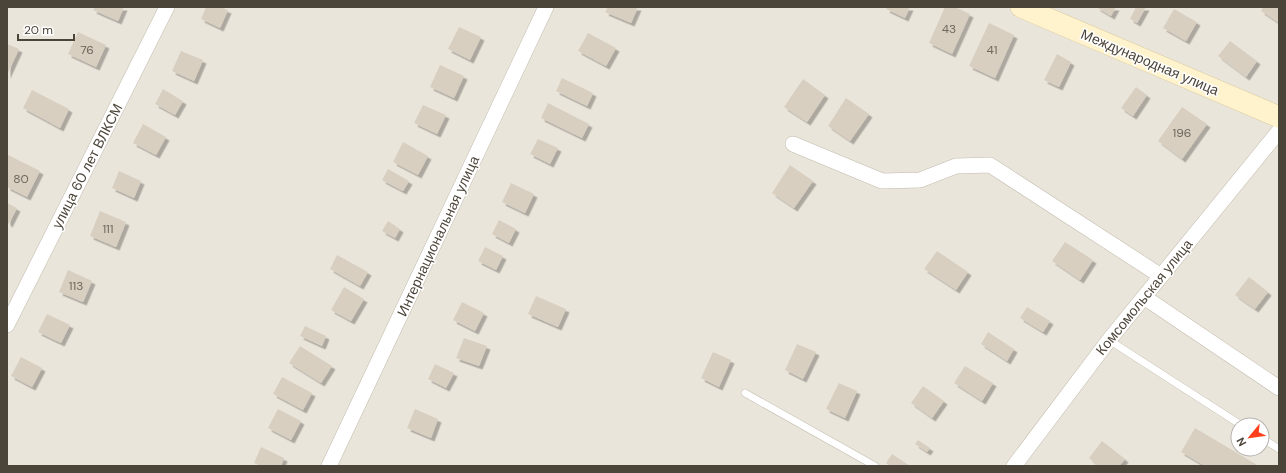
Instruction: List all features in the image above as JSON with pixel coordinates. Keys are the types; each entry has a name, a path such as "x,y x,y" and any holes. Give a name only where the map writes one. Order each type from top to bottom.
{"street":[{"name":"улица 60 лет ВЛКСМ","path":"7,325 167,7"},
{"name":"Интернациональная улица","path":"329,466 546,7"},
{"name":"Международная улица","path":"1021,7 1279,117"},
{"name":"Комсомольская улица","path":"1014,466 1109,340 1279,131"},
{"path":"793,144 882,181 920,180 956,166 990,165 1161,276"},
{"path":"1144,297 1279,388"}],"lane":[{"path":"1109,340 1230,418"},
{"path":"746,393 875,466"},
{"path":"1270,443 1279,449"}],"shaded area":[{"path":"7,7 1279,7 1279,466 7,466"}],"building":[{"path":"95,7 124,7 118,21 93,10"},
{"path":"206,7 220,7 228,10 220,28 201,19"},
{"path":"608,7 638,7 631,23 605,12"},
{"path":"888,7 910,7 905,18 886,9"},
{"path":"945,7 955,7 970,14 952,54 929,43"},
{"path":"1096,7 1116,7 1111,16"},
{"path":"1136,7 1146,7 1137,23 1130,19"},
{"path":"1263,7 1279,7 1279,23 1261,11"},
{"path":"1174,9 1197,22 1186,41 1163,28"},
{"path":"989,23 1014,35 995,78 969,66"},
{"path":"459,27 481,37 470,60 448,49"},
{"path":"78,32 106,45 96,67 68,54"},
{"path":"588,33 616,48 606,66 578,51"},
{"path":"1230,41 1257,61 1246,77 1218,56"},
{"path":"7,44 19,49 7,75"},
{"path":"181,51 203,60 194,81 172,71"},
{"path":"1057,54 1071,62 1059,87 1044,80"},
{"path":"440,65 464,76 454,98 430,87"},
{"path":"562,78 593,93 587,106 556,91"},
{"path":"803,79 825,95 807,122 784,107"},
{"path":"1136,87 1147,95 1133,116 1121,108"},
{"path":"163,89 183,101 175,115 155,104"},
{"path":"32,90 69,109 60,128 23,108"},
{"path":"846,98 869,114 850,141 828,126"},
{"path":"548,103 589,124 582,138 541,118"},
{"path":"423,105 446,115 437,134 414,123"},
{"path":"1182,107 1207,124 1182,159 1158,141"},
{"path":"143,124 166,137 156,155 133,143"},
{"path":"538,139 558,148 550,164 530,154"},
{"path":"403,142 428,156 418,175 393,162"},
{"path":"8,155 40,171 27,197 7,187"},
{"path":"790,165 813,181 794,208 772,193"},
{"path":"388,169 409,181 403,191 382,180"},
{"path":"119,171 141,181 134,198 112,188"},
{"path":"511,183 534,194 525,213 502,202"},
{"path":"7,203 17,208 9,224 7,222"},
{"path":"100,211 126,222 116,247 90,236"},
{"path":"499,220 516,229 509,243 492,234"},
{"path":"388,221 400,229 395,238 382,231"},
{"path":"1065,242 1093,260 1080,280 1052,261"},
{"path":"485,247 503,256 496,270 478,261"},
{"path":"937,251 968,272 956,290 924,269"},
{"path":"337,255 368,272 360,286 330,269"},
{"path":"68,270 92,281 83,302 59,292"},
{"path":"1249,277 1268,292 1255,309 1235,295"},
{"path":"344,287 364,299 351,321 331,310"},
{"path":"536,296 566,309 558,327 528,314"},
{"path":"462,302 484,313 475,331 453,320"},
{"path":"1027,307 1050,321 1043,332 1020,318"},
{"path":"47,314 70,325 61,343 38,332"},
{"path":"305,326 326,336 322,346 300,336"},
{"path":"988,332 1014,349 1007,361 981,344"},
{"path":"464,338 487,346 479,366 456,358"},
{"path":"797,344 816,352 803,379 785,370"},
{"path":"300,346 332,366 321,383 289,363"},
{"path":"713,352 731,360 719,387 701,378"},
{"path":"21,357 42,368 32,387 11,376"},
{"path":"435,364 454,373 446,388 428,379"},
{"path":"965,366 993,383 982,401 954,383"},
{"path":"282,377 312,393 303,410 273,394"},
{"path":"839,383 857,391 845,418 826,409"},
{"path":"923,386 944,401 932,418 911,403"},
{"path":"278,409 301,421 291,440 268,428"},
{"path":"415,409 438,419 431,438 407,428"},
{"path":"1195,428 1230,449 1230,457 1244,457 1259,466 1205,466 1181,452"},
{"path":"918,440 930,448 927,452 915,444"},
{"path":"1102,441 1125,459 1119,466 1099,466 1089,458"},
{"path":"261,447 284,458 281,466 261,466 254,463"},
{"path":"892,454 910,466 890,466 886,463"}]}
